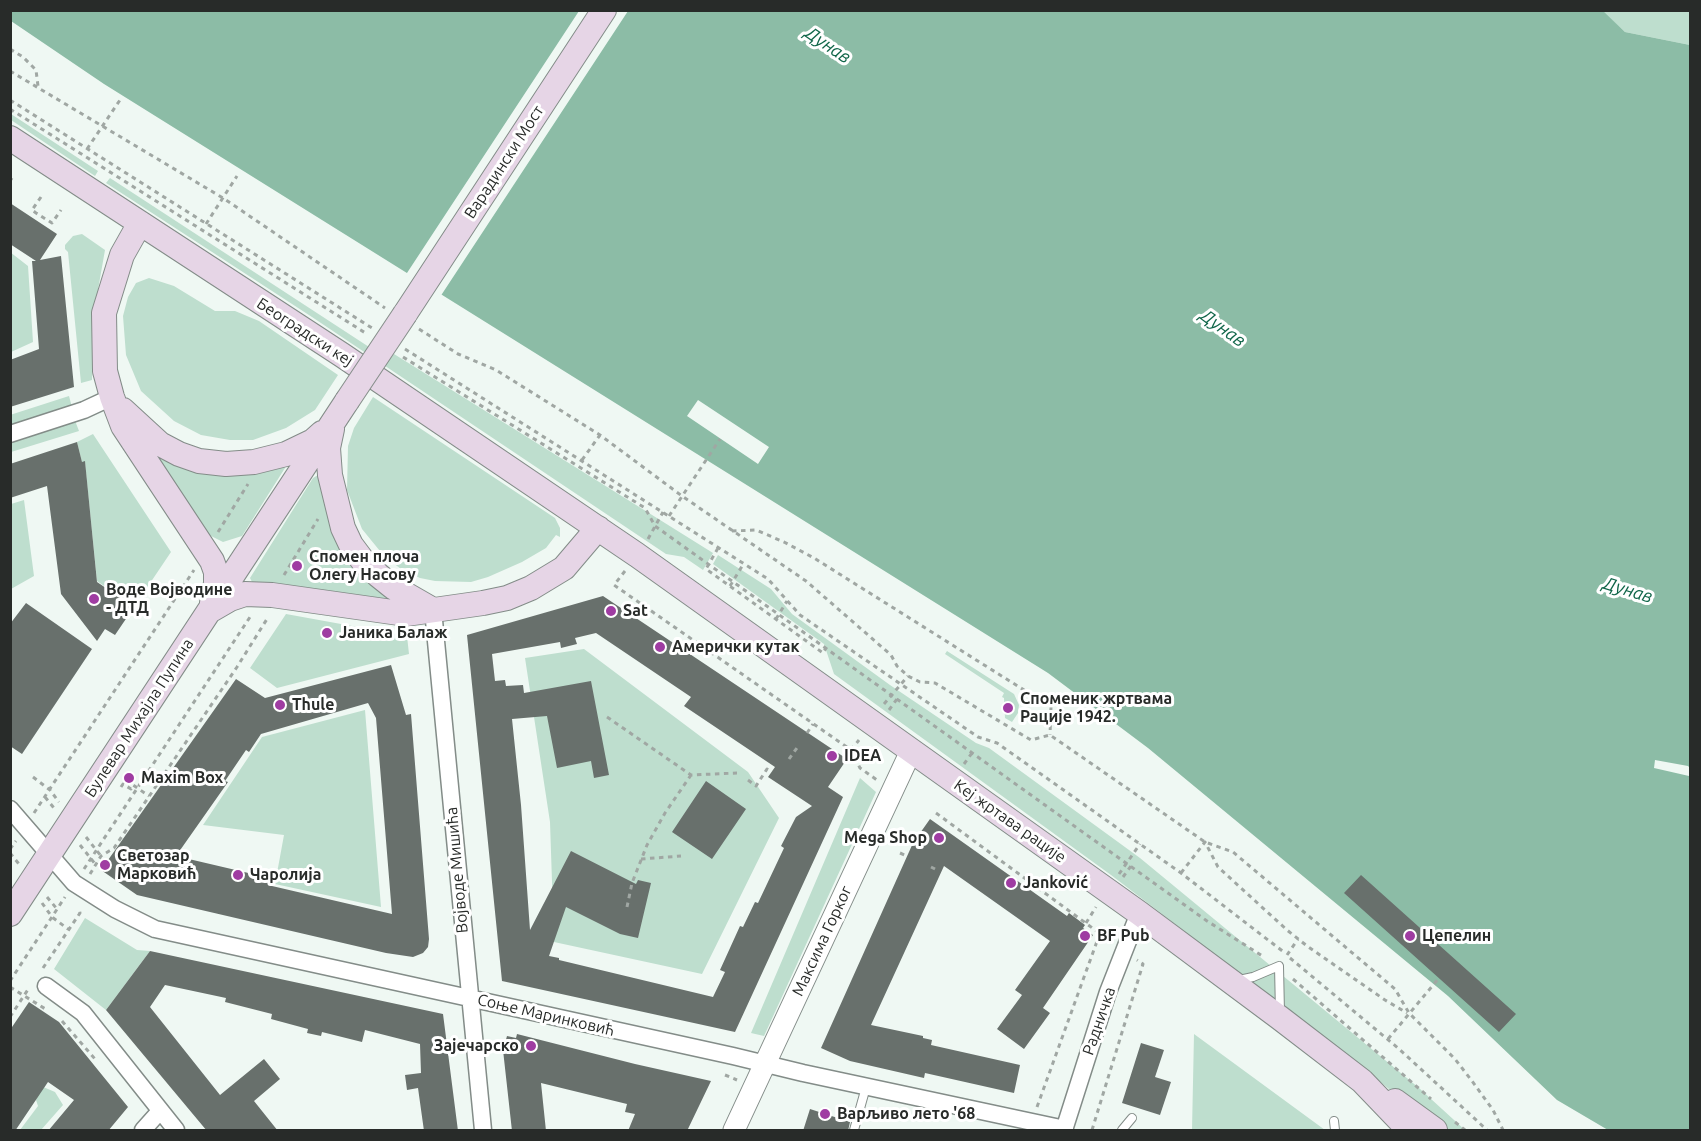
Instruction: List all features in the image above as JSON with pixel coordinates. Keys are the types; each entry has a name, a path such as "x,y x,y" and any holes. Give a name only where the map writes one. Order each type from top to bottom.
{"main road":[{"name":"Варадински Мост","path":"348,401 604,10"},
{"name":"Београдски кеј","path":"10,138 351,362 598,528"},
{"path":"140,224 122,255 104,313 105,371 123,426 207,551 216,572 215,595 210,611"},
{"path":"112,397 160,444 200,461 226,464 254,462 286,454 313,441 333,425"},
{"name":"Булевар Михајла Пупина","path":"10,914 348,401"},
{"path":"333,425 328,448 330,475 343,528 351,545 363,561 393,587 433,610"},
{"path":"210,611 230,599 245,594 272,595 406,614 491,602 531,588 564,568 598,528"},
{"name":"Кеј жртава рације","path":"598,528 1139,913 1280,1017 1362,1081 1409,1131"},
{"path":"1362,1081 1407,1108 1442,1124"}],"street":[{"path":"10,434 84,410 112,397"},
{"name":"Војводе Мишића","path":"433,610 483,1131"},
{"name":"Максима Горког","path":"734,1131 911,752"},
{"name":"Соње Маринковић","path":"10,809 74,883 115,909 155,929 1065,1130"},
{"name":"Радничка","path":"1065,1130 1108,992 1139,913"},
{"path":"38,983 83,1013 176,1131"},
{"path":"143,1131 160,1111"}],"lane":[{"path":"1232,982 1253,977 1279,966 1280,1017"},
{"path":"854,1131 866,1087"},
{"path":"1122,1131 1132,1118"},
{"path":"1334,1121 1335,1131"}],"path":[{"path":"10,49 23,57 36,70 38,86"},
{"path":"10,71 223,198 458,354 496,370 600,435 731,531 806,581 891,655 897,666 908,676 920,682 935,683 1032,740 1050,735"},
{"path":"10,100 378,332"},
{"path":"87,149 120,100"},
{"path":"10,109 375,339"},
{"path":"108,171 112,164"},
{"path":"206,224 237,176"},
{"path":"41,197 32,210 36,213 52,223 60,210"},
{"path":"33,218 36,213"},
{"path":"44,225 48,220"},
{"path":"398,345 718,548 744,562 768,579 800,615 978,737 997,743 1181,873 1287,955 1388,1039 1487,1131"},
{"path":"395,352 645,508 656,526 1207,921 1279,966 1435,1102"},
{"path":"582,460 600,435"},
{"path":"669,516 720,439"},
{"path":"32,816 207,551 249,482"},
{"path":"656,526 663,512"},
{"path":"282,577 319,517"},
{"path":"731,531 756,530 794,547 1051,707 1050,735"},
{"path":"718,548 706,569 823,653 826,648"},
{"path":"730,586 744,562"},
{"path":"614,585 851,750 860,768 879,781"},
{"path":"776,619 787,602"},
{"path":"80,874 256,608"},
{"path":"87,878 101,856 114,848 237,667 267,619 267,608"},
{"path":"881,708 908,676"},
{"path":"607,717 691,775 737,773"},
{"path":"807,733 813,724"},
{"path":"1050,735 1205,842 1233,852 1395,989 1409,1013 1455,1059 1493,1110 1503,1131"},
{"path":"851,750 861,737"},
{"path":"789,759 799,745"},
{"path":"748,780 756,786 767,769 772,772"},
{"path":"627,908 632,883 641,859 665,813 691,775"},
{"path":"33,777 50,790 61,804"},
{"path":"116,793 123,784 130,789 133,784 150,796"},
{"path":"45,797 55,810"},
{"path":"936,813 1100,933 1037,1106"},
{"path":"92,829 85,837 101,856"},
{"path":"1181,873 1205,842"},
{"path":"1205,842 1218,867 1298,939 1385,1000 1409,1013"},
{"path":"79,843 96,865"},
{"path":"1118,876 1140,844"},
{"path":"10,853 20,866"},
{"path":"900,853 908,856"},
{"path":"641,859 681,856"},
{"path":"931,867 939,871"},
{"path":"10,981 68,893"},
{"path":"46,896 57,909"},
{"path":"42,903 52,917 69,929"},
{"path":"10,1017 24,996 38,983 44,967 80,913 78,904"},
{"path":"1086,923 1097,906"},
{"path":"1279,966 1298,939"},
{"path":"1092,1131 1143,963"},
{"path":"1388,1039 1439,978"},
{"path":"10,987 51,1014"},
{"path":"60,1020 97,1061"},
{"path":"719,1077 725,1075 743,1082"},
{"path":"1442,1124 1465,1131"}],"shaded area":[{"path":"1602,11 1690,11 1690,45 1625,32"},
{"path":"11,114 98,171 95,176 11,120"},
{"path":"110,178 389,360 394,354 713,553 703,570 684,557 666,554 312,317 106,183"},
{"path":"82,234 105,250 93,318 92,380 81,383 68,252 65,245 73,236"},
{"path":"10,252 28,266 33,342 11,352"},
{"path":"149,278 174,286 215,311 235,311 259,321 338,375 315,410 286,428 253,440 230,440 201,435 174,421 141,391 126,355 123,316 128,297 136,283"},
{"path":"69,396 73,411 11,431 10,415"},
{"path":"373,397 555,518 560,528 560,537 556,535 546,548 522,562 471,582 435,581 420,578 401,569 384,556 362,529 347,490 348,446 354,428"},
{"path":"74,418 79,431 11,452 10,439"},
{"path":"93,434 171,552 134,607 97,581 85,462 82,462 77,442"},
{"path":"161,458 283,465 285,468 242,536 223,542 209,535 197,522 158,460"},
{"path":"318,475 321,478 329,519 408,603 252,582 250,578 313,478"},
{"path":"24,500 34,576 11,589 11,504"},
{"path":"718,555 771,589 792,614 890,685 976,743 989,748 1140,858 1419,1088 1465,1130 1438,1130 1371,1074 1111,875 834,674 824,644 713,564"},
{"path":"286,614 407,636 409,654 277,688 250,668"},
{"path":"584,649 748,772 779,818 702,974 554,942 550,822 525,658"},
{"path":"947,651 1014,694 1019,705 1018,713 1012,722 1005,718 1004,698 1002,697 1004,693 945,654"},
{"path":"365,710 381,907 275,884 284,835 203,825 262,737"},
{"path":"860,778 876,792 764,1036 751,1033"},
{"path":"85,918 137,950 150,951 106,1010 54,969"},
{"path":"1194,1034 1325,1130 1192,1130"},
{"path":"41,1086 55,1092 63,1105 41,1130 20,1130 38,1106 36,1100"}],"water":[{"name":"Дунав","path":"1602,10 1625,32 1690,45 1690,768 1655,760 1654,768 1689,776 1690,774 1690,1130 1608,1130 1557,1100 1448,996 1148,748 1048,673 104,84 11,21 10,11"}],"pier":[{"path":"579,11 628,11 440,297 405,276"},
{"path":"698,400 769,447 758,464 687,416"}],"building":[{"path":"10,203 57,234 40,260 61,256 74,387 10,407 10,360 39,349 32,261 36,261 10,244"},
{"name":"Воде Војводине - ДТД","path":"77,442 82,462 85,461 97,582 134,607 115,635 105,629 97,641 61,594 47,486 10,498 10,464"},
{"path":"603,596 847,759 828,787 843,797 735,1032 502,981 467,635","holes":["596,633 691,697 684,706 775,767 768,777 812,806 796,817 781,846 784,848 758,903 755,902 743,927 740,926 720,970 725,972 713,997 549,956 566,907 620,934 638,938 651,883 638,880 636,884 571,851 530,930 512,719 547,716 557,768 591,761 594,778 609,775 591,681 524,693 523,685 506,686 505,680 495,681 492,654 560,642 561,648 577,644 575,638"]},
{"path":"26,603 92,649 22,754 10,746 10,624"},
{"path":"391,665 406,715 411,714 429,939 428,947 423,953 413,957 386,953 137,895 101,870 236,679 265,698","holes":["368,703 376,718 392,914 272,886 274,879 176,856 228,782 225,781 246,750 249,752 261,734"]},
{"path":"706,781 746,809 712,859 672,832"},
{"path":"930,819 1067,916 1069,913 1085,925 1083,928 1093,935 1043,1008 1050,1013 1024,1049 997,1029 1022,995 1015,990 1050,941 944,866 871,1025 923,1036 923,1038 932,1040 931,1045 1020,1065 1014,1093 925,1073 924,1078 850,1061 821,1048 913,843"},
{"name":"Цепелин","path":"1361,875 1516,1014 1499,1032 1344,893"},
{"path":"150,951 443,1014 458,1131 424,1131 418,1088 407,1090 405,1075 421,1073 420,1044 365,1030 362,1042 322,1032 321,1036 307,1033 308,1029 271,1019 272,1014 225,1002 226,998 165,985 150,1007 220,1095 264,1059 280,1079 254,1101 278,1131 207,1131 106,1010"},
{"path":"29,1002 59,1022 128,1107 108,1131 48,1131 74,1100 48,1082 15,1131 10,1131 10,1030"},
{"path":"517,1034 711,1081 687,1131 628,1131 635,1114 625,1112 627,1104 541,1083 546,1131 512,1131 503,1050 507,1036 516,1038"},
{"path":"1141,1043 1164,1050 1155,1077 1171,1082 1160,1115 1122,1103"},
{"path":"810,1109 850,1122 848,1131 803,1131"}],"place":[{"name":"Спомен плоча Олегу Насову","path":"297,566"},
{"name":"Воде Војводине - ДТД","path":"94,599"},
{"name":"Sat","path":"611,611"},
{"name":"Јаника Балаж","path":"327,633"},
{"name":"Амерички кутак","path":"660,647"},
{"name":"Thule","path":"280,705"},
{"name":"Споменик жртвама Рације 1942.","path":"1008,708"},
{"name":"IDEA","path":"832,756"},
{"name":"Maxim Box","path":"129,778"},
{"name":"Mega Shop","path":"939,838"},
{"name":"Светозар Марковић","path":"105,865"},
{"name":"Чаролија","path":"238,875"},
{"name":"Janković","path":"1011,883"},
{"name":"BF Pub","path":"1085,936"},
{"name":"Цепелин","path":"1410,936"},
{"name":"Зајечарско","path":"531,1046"},
{"name":"Варљиво лето '68","path":"825,1114"}]}
